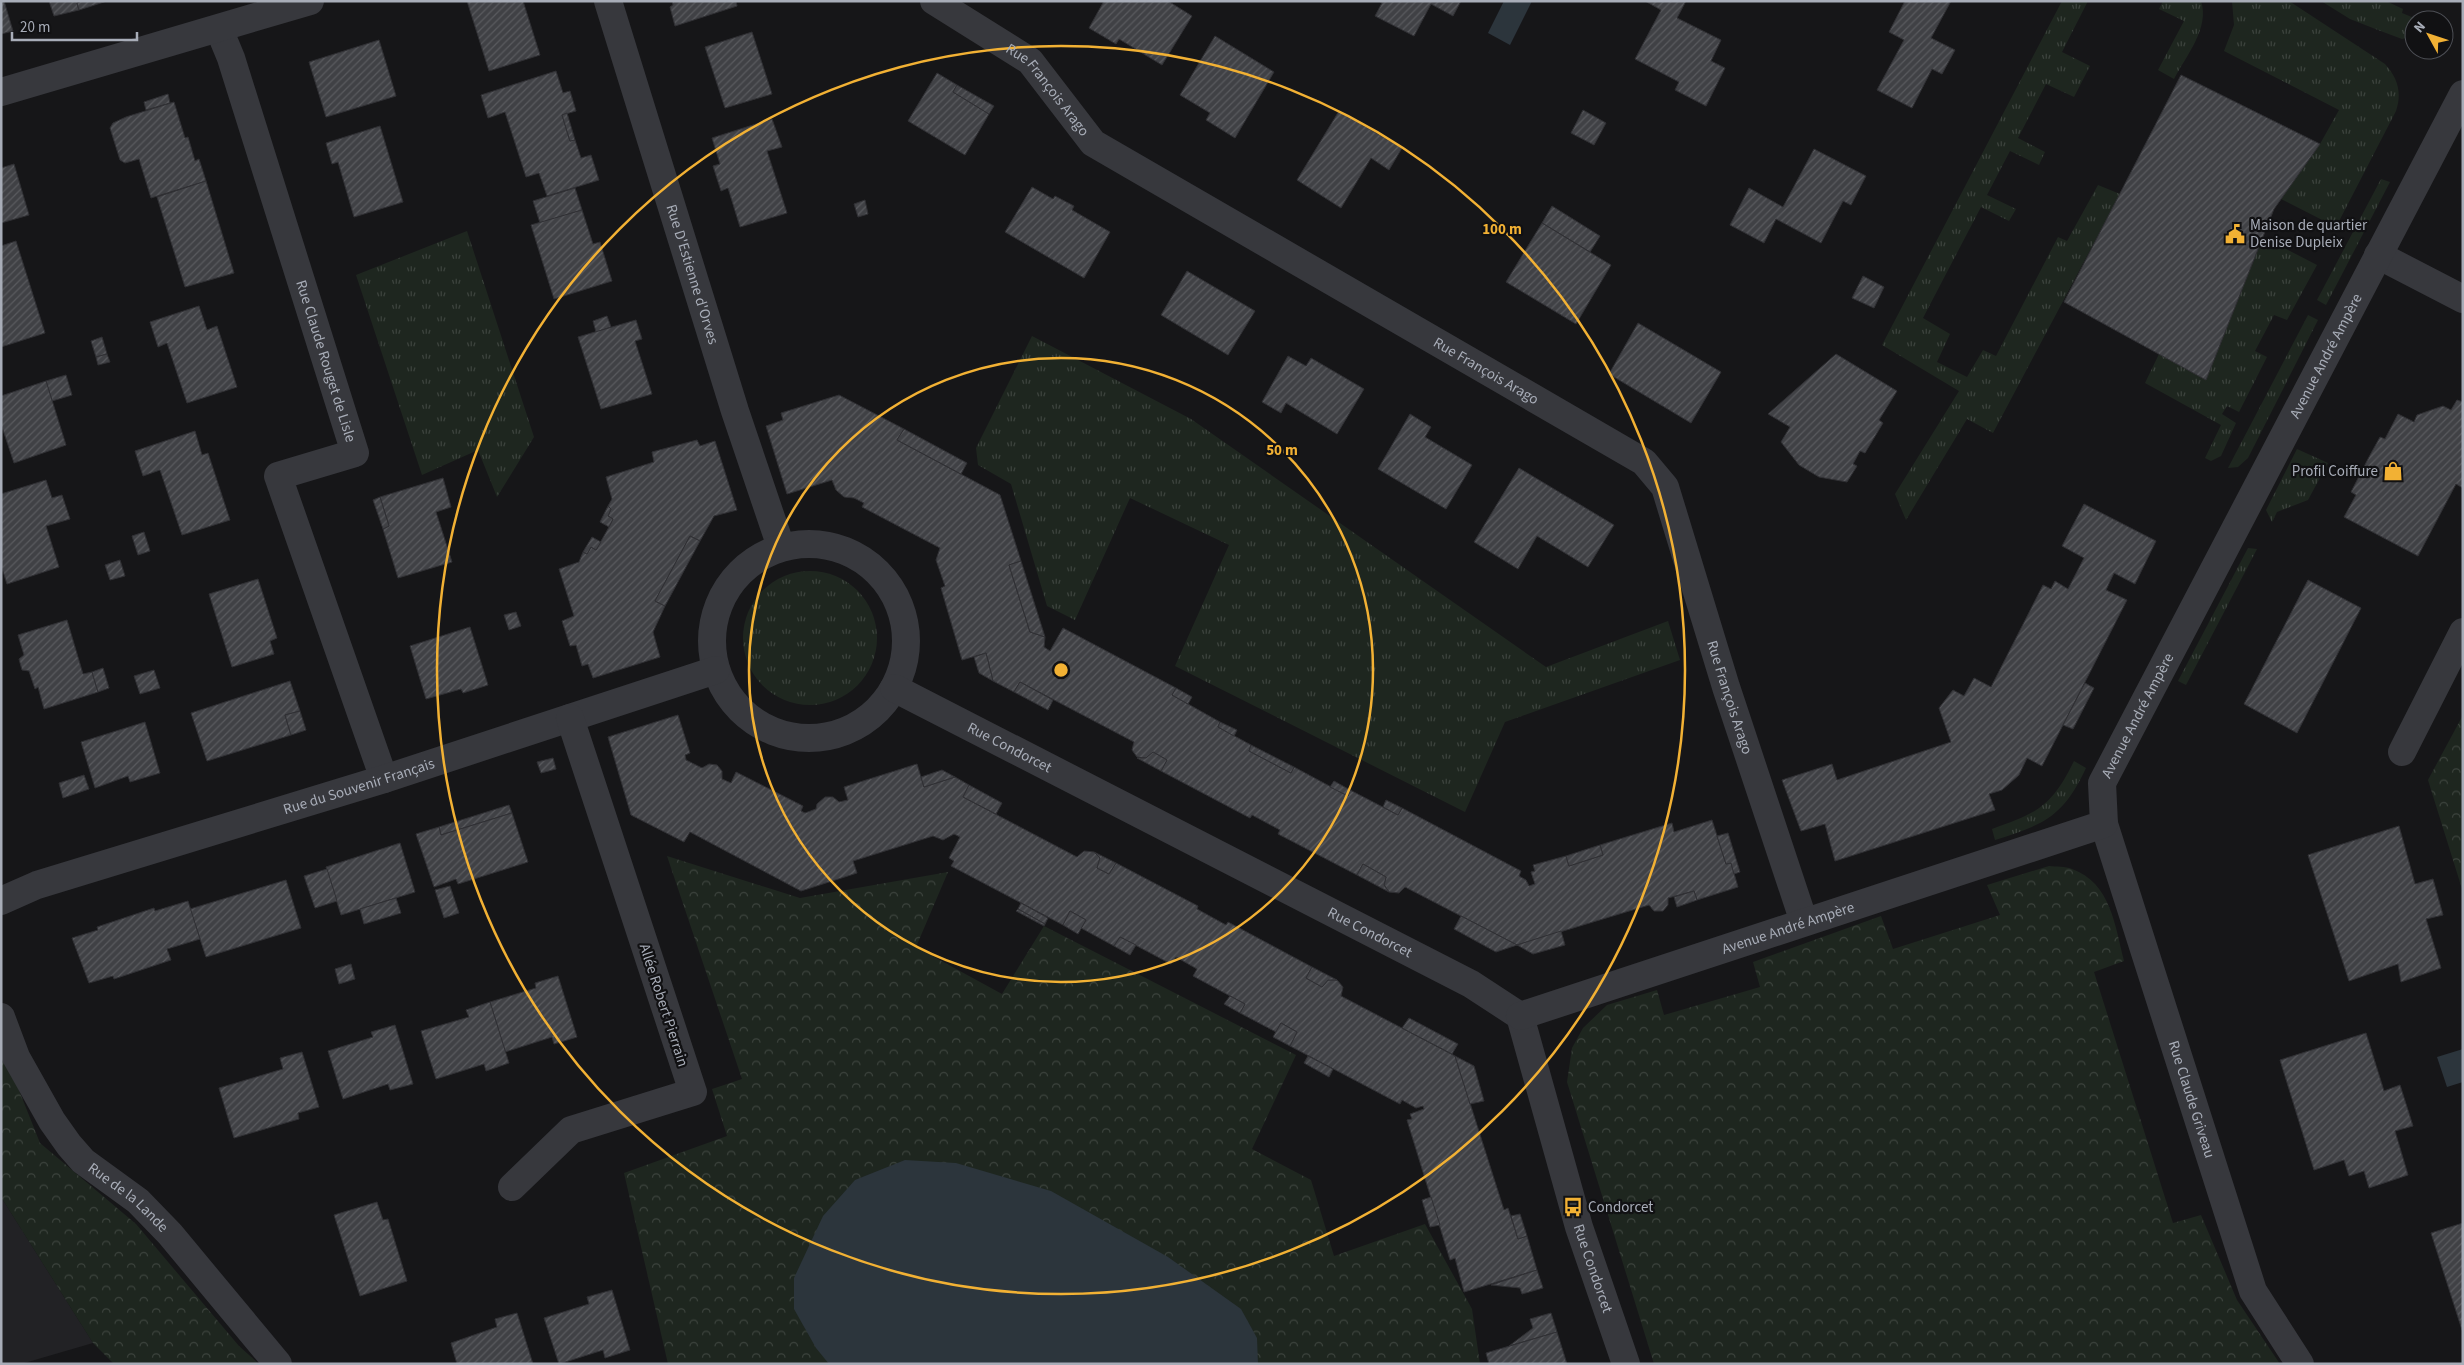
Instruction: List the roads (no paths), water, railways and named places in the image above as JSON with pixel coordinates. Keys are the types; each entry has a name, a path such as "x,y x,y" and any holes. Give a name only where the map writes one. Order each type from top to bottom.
{"street":[{"path":"1,92 310,1"},
{"name":"Rue D'Estienne d'Orves","path":"608,1 734,411 781,546"},
{"name":"Rue François Arago","path":"934,1 1030,61 1093,143 1644,462 1665,487 1726,687 1804,922"},
{"name":"Rue Claude Rouget de Lisle","path":"219,29 231,58 355,452 278,476 384,779"},
{"name":"Avenue André Ampère","path":"1520,1016 2104,824 2102,783 2463,94"},
{"path":"2378,255 2463,300"},
{"path":"819,543 856,554 885,579 903,613 906,652 894,688 875,713 847,731 816,738 783,735 754,721 730,698 716,670 711,632 722,595 747,565 781,546 819,543"},
{"path":"2402,752 2463,632"},
{"name":"Rue du Souvenir Français","path":"1,901 36,885 384,779 716,670"},
{"name":"Rue Condorcet","path":"894,688 1471,984 1520,1016 1577,1220 1626,1364"},
{"name":"Allée Robert Pierrain","path":"512,1187 571,1130 692,1092 570,718"},
{"name":"Rue Claude Griveau","path":"2104,824 2253,1291 2300,1364"},
{"name":"Rue de la Lande","path":"1,1016 16,1056 68,1145 83,1160 138,1201 170,1234 278,1364"}],"place":[{"name":"Maison de quartier Denise Dupleix","path":"2235,234"},
{"name":"Profil Coiffure","path":"2393,471"},
{"name":"Condorcet","path":"1573,1207"}]}
